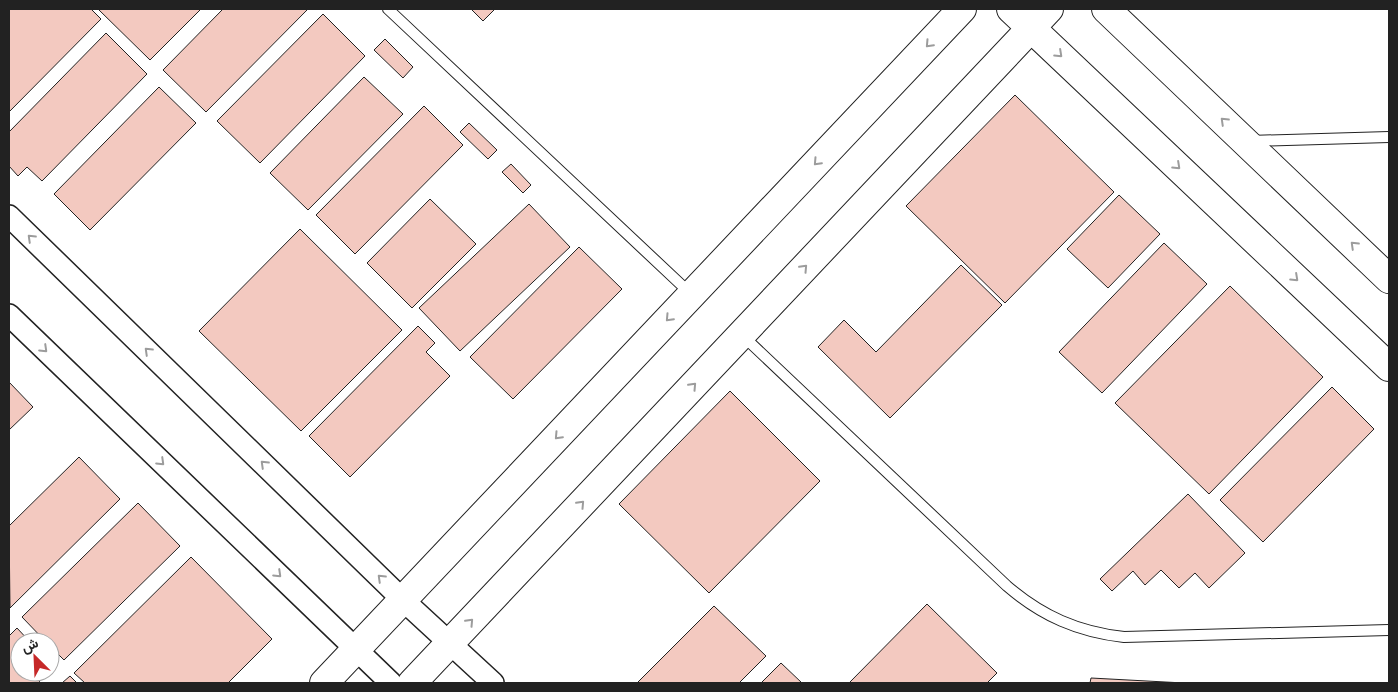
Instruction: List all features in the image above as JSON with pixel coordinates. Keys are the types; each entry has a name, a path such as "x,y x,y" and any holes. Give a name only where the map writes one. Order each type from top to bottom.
{"street":[{"path":"324,683 962,9"},
{"path":"1011,9 1040,18 1389,367"},
{"path":"1106,9 1389,279"},
{"path":"412,683 1040,18"},
{"path":"9,216 403,600 493,683"},
{"path":"9,316 391,683"}],"lane":[{"path":"388,9 692,295"},
{"path":"1244,141 1389,137"},
{"path":"741,335 1007,586 1023,600 1061,622 1088,631 1124,638 1389,630"}],"building":[{"path":"9,9 91,9 101,19 9,112"},
{"path":"98,9 201,9 150,60"},
{"path":"223,9 308,9 206,112 163,70"},
{"path":"471,9 495,9 483,21"},
{"path":"323,14 365,56 260,163 217,121"},
{"path":"106,33 147,74 42,181 27,167 18,176 9,166 9,132"},
{"path":"385,39 413,67 403,78 374,50"},
{"path":"364,77 403,114 308,210 270,173"},
{"path":"159,87 196,123 90,230 54,194"},
{"path":"1015,95 1114,192 1005,303 906,206"},
{"path":"424,106 463,145 355,254 316,215"},
{"path":"469,123 497,150 488,159 460,132"},
{"path":"511,164 531,185 523,193 502,172"},
{"path":"1119,195 1160,234 1108,288 1067,249"},
{"path":"430,199 476,244 412,308 367,263"},
{"path":"529,204 570,247 460,351 419,308"},
{"path":"300,229 402,330 301,431 199,331"},
{"path":"1164,243 1207,284 1102,393 1059,352"},
{"path":"579,247 622,289 513,399 470,357"},
{"path":"961,265 1002,305 890,418 818,347 844,320 876,352"},
{"path":"1230,286 1323,377 1209,494 1115,403"},
{"path":"418,326 435,343 426,352 450,376 350,477 309,436"},
{"path":"9,382 33,407 9,430"},
{"path":"1332,387 1374,429 1263,542 1220,500"},
{"path":"730,391 820,481 709,593 619,504"},
{"path":"79,457 120,499 10,608 9,526"},
{"path":"1188,494 1245,553 1209,588 1195,573 1179,588 1161,570 1145,585 1133,571 1112,591 1100,579"},
{"path":"138,503 180,546 64,660 60,656 60,632 36,632 22,617"},
{"path":"191,557 272,639 228,683 85,683 74,673"},
{"path":"927,604 997,673 987,683 849,683"},
{"path":"714,606 766,656 739,683 637,683"},
{"path":"9,636 10,682 38,683 9,683"},
{"path":"781,663 802,683 761,683"},
{"path":"70,676 77,683 62,683"},
{"path":"1091,678 1184,683 1090,683"}]}
